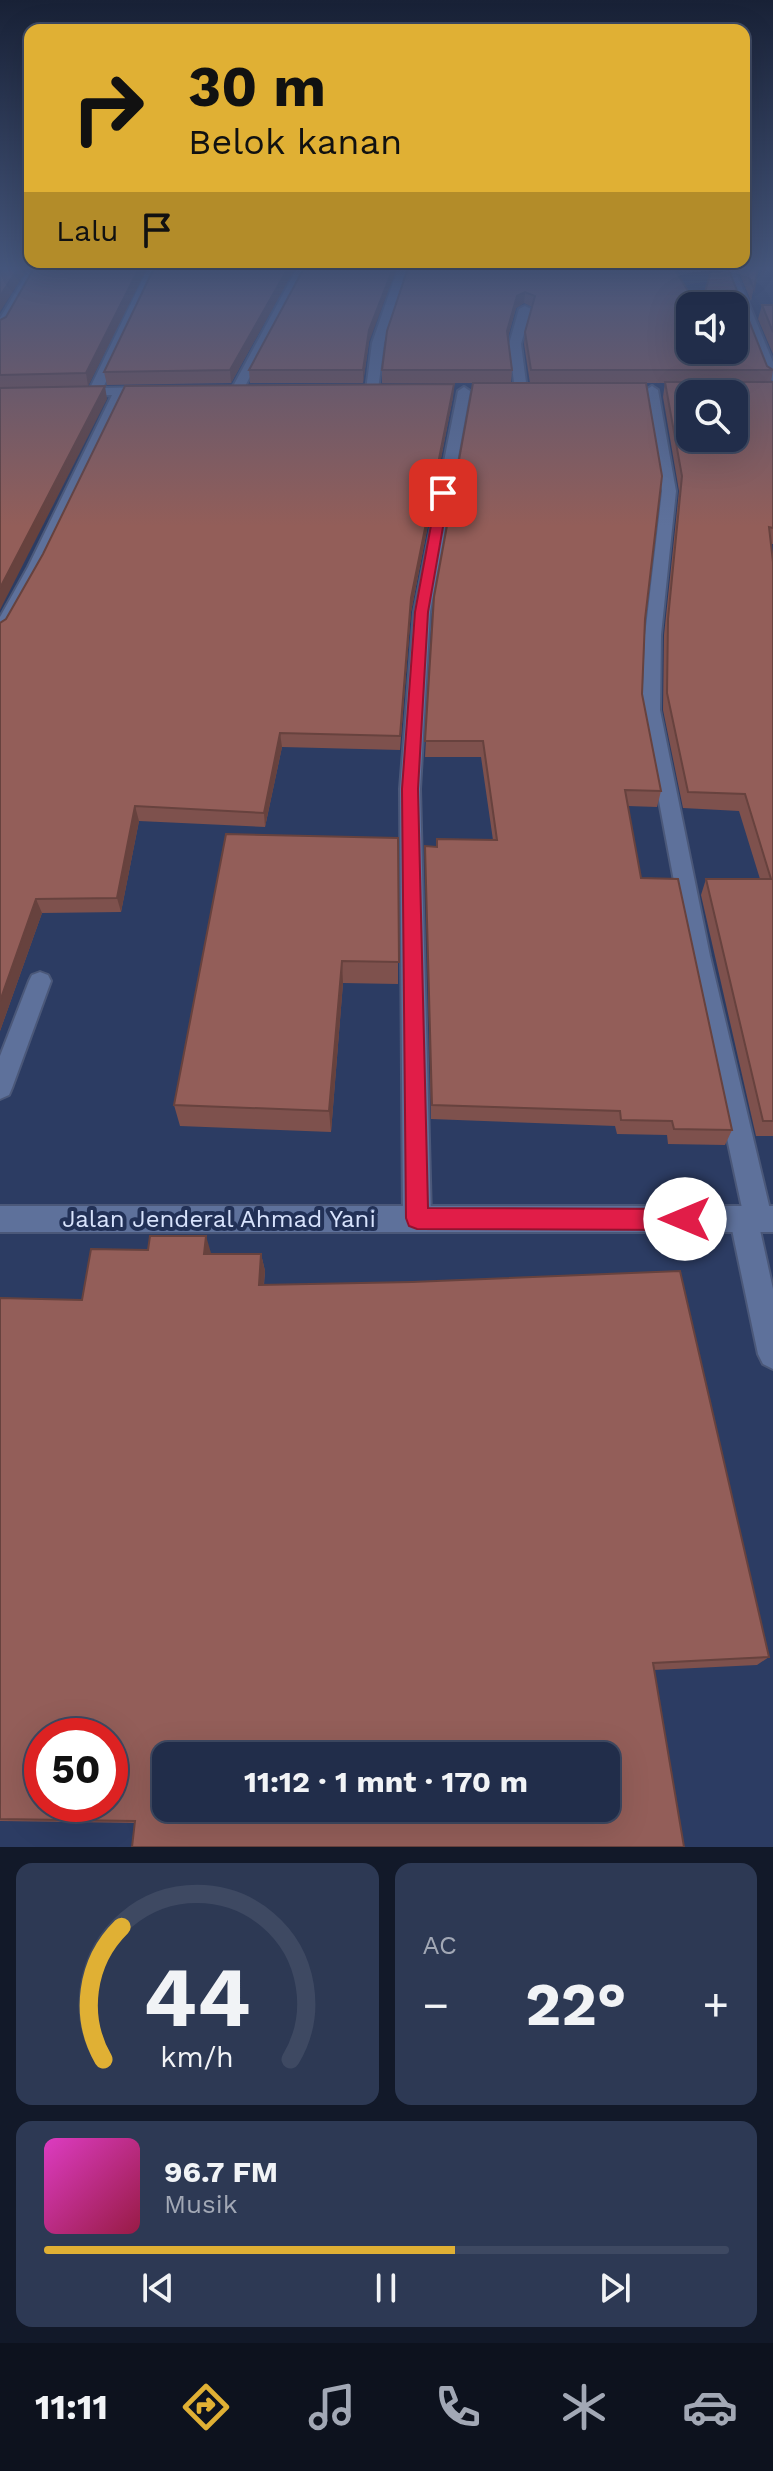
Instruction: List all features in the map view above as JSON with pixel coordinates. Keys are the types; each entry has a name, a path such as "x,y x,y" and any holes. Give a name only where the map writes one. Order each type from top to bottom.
{"street":[{"path":"95,392 111,354"},
{"path":"223,390 244,390 261,354"},
{"path":"375,354 365,390 387,390"},
{"path":"515,354 514,390 535,390"},
{"path":"764,354 773,377"},
{"path":"652,390 669,491 653,635 651,710 699,956 759,1219 773,1354"},
{"path":"0,632 36,567 121,391"},
{"path":"68,392 165,391"},
{"path":"417,1218 410,789 422,612 463,391"},
{"path":"0,1088 40,981"},
{"name":"Jalan Jenderal Ahmad Yani","path":"0,1219 759,1219"}],"building":[{"path":"0,354 95,354 86,373 0,375"},
{"path":"113,354 239,354 230,370 104,372"},
{"path":"258,354 365,354 363,370 249,370"},
{"path":"384,354 510,354 512,370 382,370"},
{"path":"529,354 676,354 676,364 748,364 748,354 762,354 767,366 773,370 531,370"},
{"path":"665,382 676,382 676,443"},
{"path":"748,382 773,382 773,528 769,527 773,562 773,1121 763,1121 706,879 771,879 745,794 688,792 667,693 668,619 682,476 678,452 748,452"},
{"path":"473,383 646,383 662,476 645,619 642,694 661,791 625,790 641,878 678,879 732,1130 674,1129 672,1121 621,1120 620,1111 432,1105 425,846 437,847 437,839 497,840 483,741 425,741 434,597"},
{"path":"454,384 411,598 400,736 280,733 264,813 135,806 117,898 36,899 0,1001 0,623 6,619 43,554 125,386"},
{"path":"105,386 0,588 0,388"},
{"path":"226,834 398,838 399,962 342,961 329,1111 174,1105"},
{"path":"150,1236 206,1236 204,1254 261,1254 259,1285 680,1271 769,1657 653,1663 684,1847 132,1847 135,1821 128,1821 128,1718 24,1718 24,1819 0,1819 0,1298 82,1300 91,1249 148,1250"}],"route":[{"path":"443,493 422,612 410,789 411,1022 417,1218 685,1219"}]}
